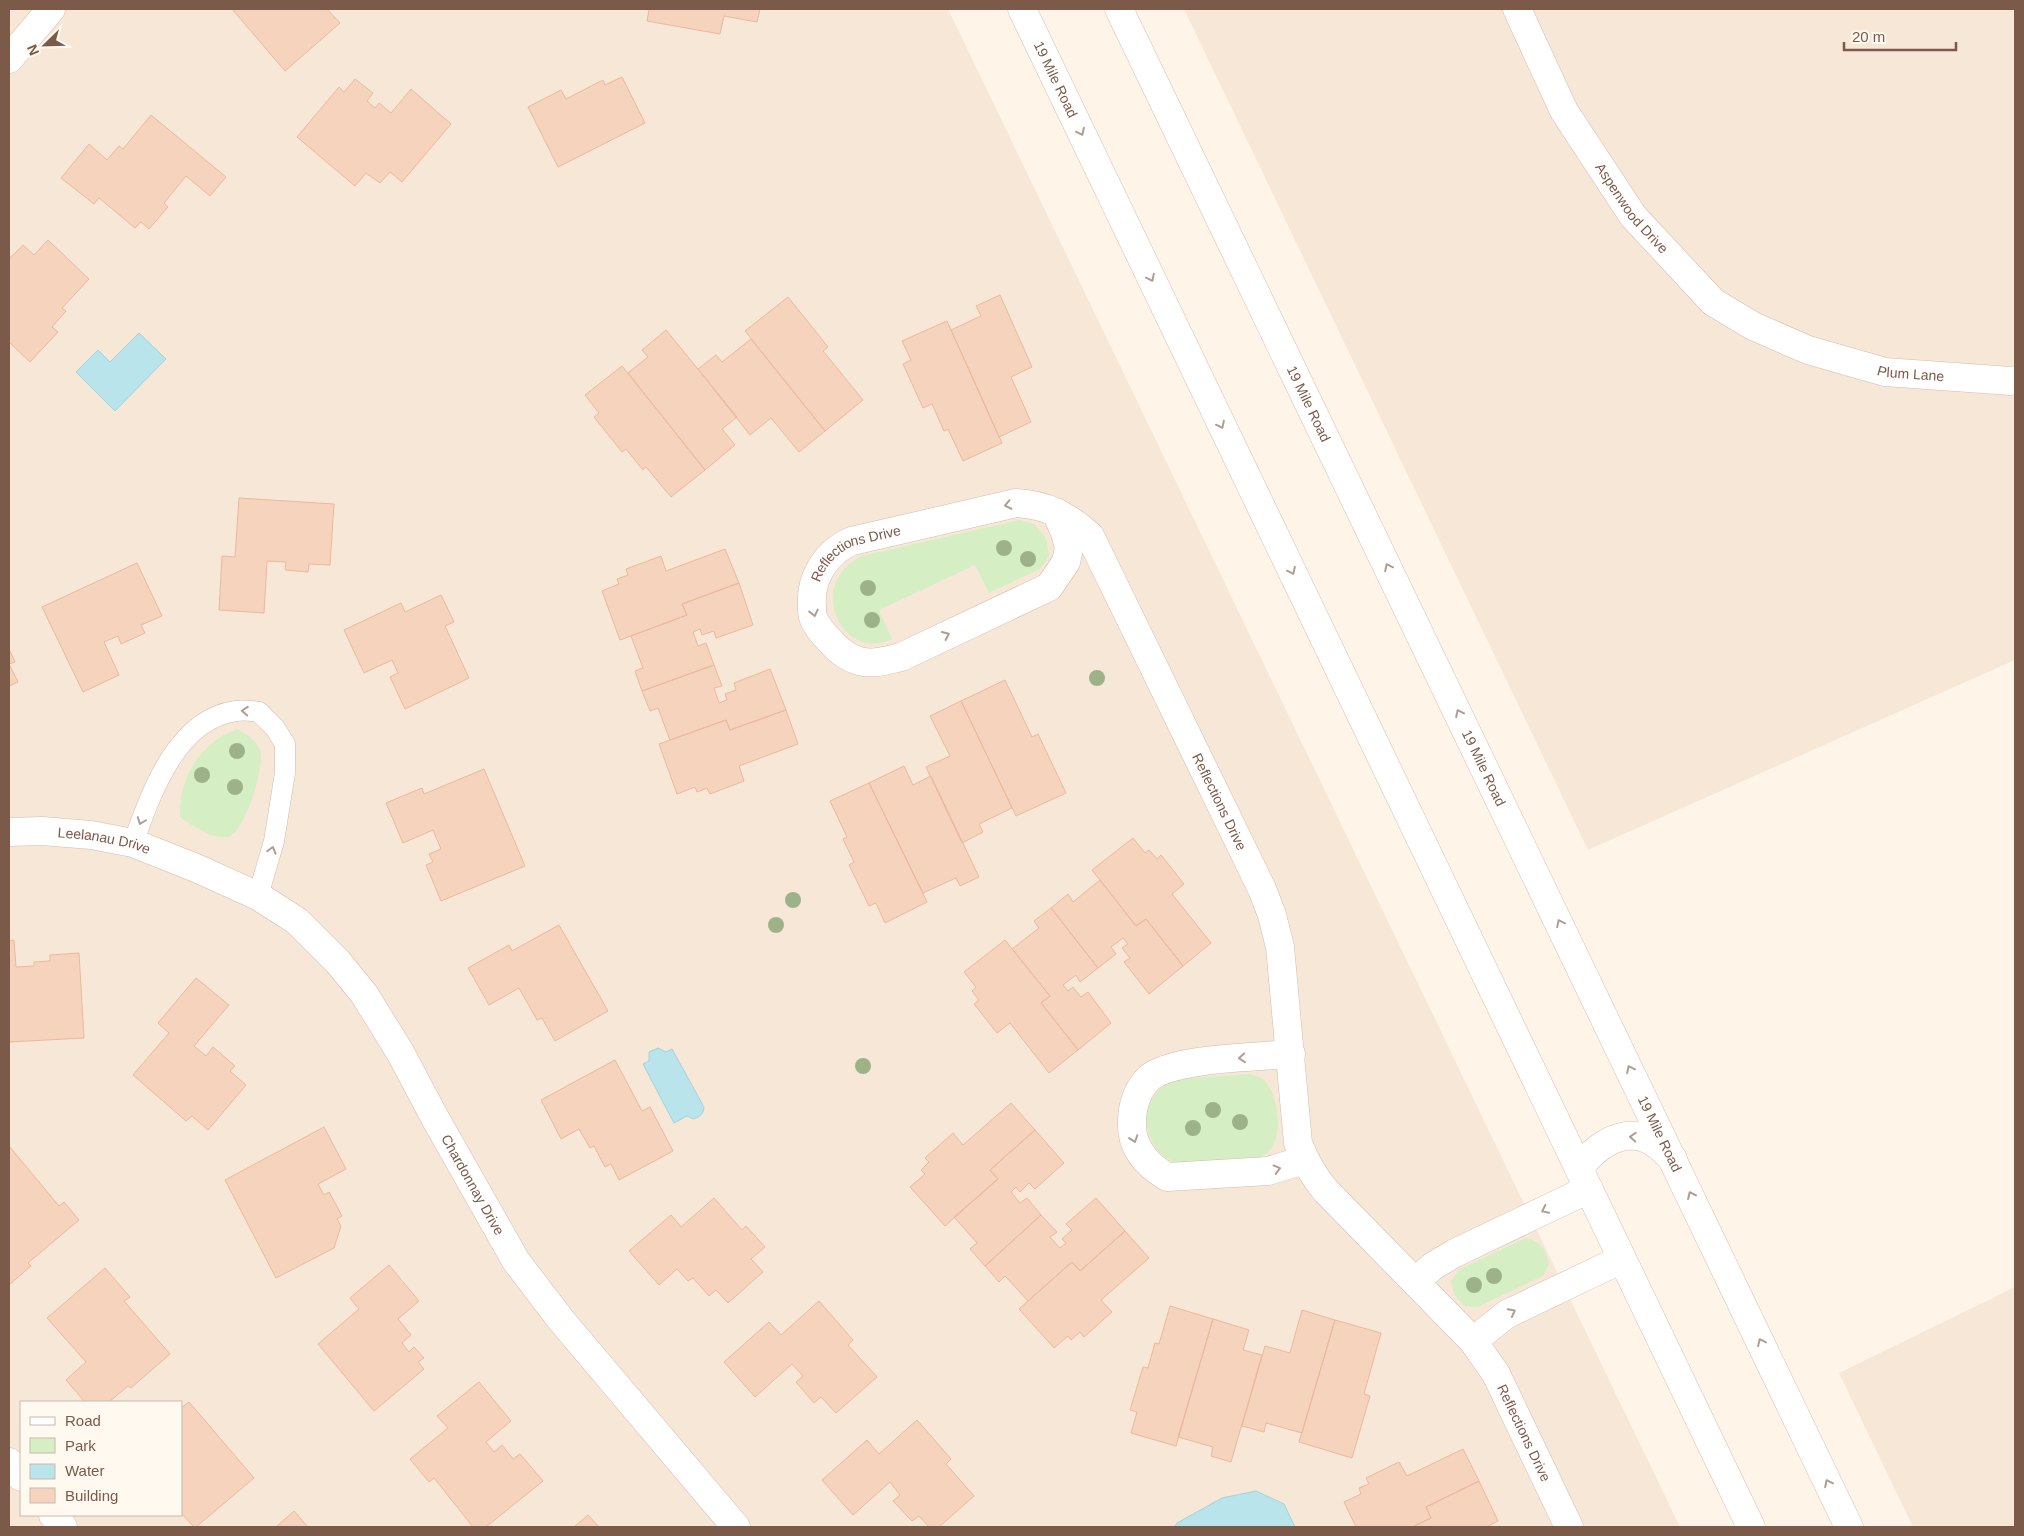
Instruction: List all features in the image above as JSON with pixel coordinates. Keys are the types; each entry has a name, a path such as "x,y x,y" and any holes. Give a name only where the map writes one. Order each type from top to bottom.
{"street":[{"path":"9,59 51,9"},
{"name":"19 Mile Road","path":"1022,9 1752,1527"},
{"name":"19 Mile Road","path":"1118,9 1850,1527"},
{"name":"Aspenwood Drive","path":"1517,9 1564,111 1633,216 1713,302 1752,326 1808,350"},
{"name":"Plum Lane","path":"1808,350 1885,372 2015,380"},
{"name":"Reflections Drive","path":"1103,562 901,657 879,663 859,661 840,652 824,634 812,616 811,592 817,574 830,555 841,546 852,541 1016,504 1036,504 1056,512 1074,521 1090,536 1103,562 1262,889 1272,915 1280,947 1298,1142 1304,1160 1314,1177 1326,1191 1473,1342 1496,1374 1569,1527"},
{"path":"1049,587 1066,562 1069,548 1056,512"},
{"name":"Leelanau Drive","path":"9,832 42,831 91,834 133,843 196,868"},
{"name":"Chardonnay Drive","path":"196,868 258,896 297,921 338,962 364,994 400,1052 516,1261 561,1320 736,1527"},
{"path":"1290,1054 1187,1063 1170,1067 1150,1078 1138,1094 1132,1115 1132,1131 1139,1154 1153,1169 1167,1177 1268,1171 1304,1160"},
{"path":"1415,1282 1433,1266 1584,1179 1587,1158 1599,1147 1614,1139 1630,1136 1645,1138 1660,1147 1674,1160"},
{"path":"1473,1342 1507,1314 1622,1259"},
{"path":"9,1462 20,1476"},
{"path":"54,1516 63,1527"}],"lane":[{"path":"133,843 151,795 175,753 192,731 212,718 236,710 259,712 275,728 286,744 285,772 274,841 258,896"}],"shaded area":[{"path":"9,9 948,9 1680,1527 9,1527"},
{"path":"1184,9 2015,9 2015,660 1588,850"},
{"path":"2015,1287 2015,1527 1913,1527 1839,1373"}],"green space":[{"path":"1019,520 1034,524 1046,538 1049,556 1040,569 989,593 975,565 879,610 892,639 874,643 858,640 845,630 836,617 833,600 835,584 845,568 862,556"},
{"path":"238,729 251,738 259,747 260,769 253,796 242,822 230,836 218,837 204,832 180,817 180,803 183,789 194,763 213,742"},
{"path":"1250,1074 1264,1080 1273,1094 1276,1104 1277,1136 1274,1145 1269,1151 1251,1160 1180,1164 1166,1158 1156,1148 1150,1137 1147,1124 1148,1111 1153,1098 1161,1088 1178,1079"},
{"path":"1526,1238 1539,1244 1546,1254 1549,1264 1544,1275 1478,1307 1464,1306 1454,1294 1451,1281 1460,1269"}],"water":[{"path":"139,333 166,359 115,411 76,372 98,350 110,362"},
{"path":"658,1048 666,1052 672,1049 704,1107 702,1114 699,1116 693,1119 687,1116 674,1123 643,1064 649,1061 649,1052"},
{"path":"1256,1491 1284,1504 1295,1527 1174,1527 1177,1523 1222,1498"}],"building":[{"path":"232,9 327,9 340,23 285,71"},
{"path":"649,9 760,9 757,22 724,16 720,34 647,21"},
{"path":"622,77 645,123 558,167 528,107 561,90 566,99 603,80 605,85"},
{"path":"355,79 373,93 367,101 375,108 379,103 391,113 411,89 451,124 402,182 390,172 380,183 366,173 355,186 297,137 339,87 344,92"},
{"path":"151,115 226,177 210,196 186,176 164,203 168,207 149,229 141,222 135,228 99,198 94,204 61,178 89,144 107,160 119,146 123,149"},
{"path":"48,240 89,279 62,308 66,311 52,327 58,332 30,362 9,342 9,259 23,245 34,255"},
{"path":"1000,295 1032,367 1011,377 1031,422 999,437 951,330 981,316 976,306"},
{"path":"788,297 828,347 823,351 863,400 825,431 745,331"},
{"path":"947,321 1002,443 963,461 948,429 944,431 932,404 923,408 903,364 911,360 902,341"},
{"path":"666,330 737,417 722,429 735,445 705,470 628,373 648,357 642,350"},
{"path":"751,339 825,431 799,452 771,418 750,435 698,369 716,355 722,362"},
{"path":"622,366 705,470 671,497 646,467 643,470 626,449 622,452 594,417 599,413 585,395"},
{"path":"239,498 334,504 330,565 309,564 308,572 285,570 286,562 267,561 264,613 219,610 222,556 235,557"},
{"path":"725,549 739,583 682,604 687,615 620,640 602,591 619,584 617,579 628,575 626,569 661,556 666,571"},
{"path":"137,563 162,616 141,625 145,633 121,644 118,636 104,642 119,675 83,692 42,607"},
{"path":"739,583 753,625 716,638 714,631 702,635 700,629 693,632 698,646 706,643 714,665 642,691 635,671 643,668 631,636 687,615 682,604"},
{"path":"441,595 454,622 445,626 469,678 405,709 390,677 398,673 392,660 364,673 344,630 401,603 405,612"},
{"path":"9,649 15,662 9,664"},
{"path":"9,664 18,682 9,686"},
{"path":"714,665 722,686 714,688 719,703 727,700 725,694 736,690 734,683 770,669 786,710 730,730 726,720 670,740 658,708 650,711 642,691"},
{"path":"1005,680 1032,737 1038,734 1066,793 1016,816 961,701"},
{"path":"961,701 1012,808 979,824 983,832 962,843 926,767 950,756 930,716"},
{"path":"786,710 798,744 739,766 744,781 710,794 707,788 697,792 695,787 677,794 659,744 726,720 730,730"},
{"path":"904,766 913,785 931,776 979,877 960,886 956,878 923,893 869,783"},
{"path":"484,769 525,866 441,901 426,865 433,862 429,854 441,849 433,830 403,843 386,803 422,788 424,794"},
{"path":"869,783 927,902 885,923 876,903 869,906 849,865 854,862 843,839 847,837 830,801"},
{"path":"1133,838 1145,853 1149,850 1157,859 1161,855 1184,884 1172,894 1211,943 1183,966 1146,919 1136,926 1092,870"},
{"path":"1100,880 1136,926 1146,919 1183,966 1149,994 1124,962 1130,958 1122,948 1128,944 1123,938 1111,947 1116,954 1098,968 1051,908 1068,894 1073,902"},
{"path":"1051,908 1098,968 1080,982 1076,975 1063,985 1068,991 1073,987 1081,997 1088,992 1111,1023 1078,1050 1041,1003 1050,996 1012,949 1039,928 1034,921"},
{"path":"559,925 608,1011 555,1041 542,1018 537,1020 519,988 489,1005 468,968 509,945 512,951"},
{"path":"14,940 16,967 34,966 34,962 50,961 50,955 79,953 84,1038 9,1042 9,941"},
{"path":"1005,940 1050,996 1041,1003 1078,1050 1049,1073 1010,1023 997,1033 974,1004 979,1000 972,991 976,987 964,972"},
{"path":"196,978 229,1005 194,1046 206,1056 213,1047 235,1066 230,1071 246,1085 208,1130 192,1116 186,1121 133,1075 169,1033 158,1023"},
{"path":"615,1060 642,1111 650,1107 673,1151 619,1180 611,1164 605,1167 594,1146 590,1148 579,1129 561,1139 541,1100"},
{"path":"1011,1103 1035,1130 990,1170 998,1179 945,1226 910,1187 925,1174 921,1170 929,1162 925,1158 953,1133 963,1145"},
{"path":"324,1127 346,1169 318,1184 324,1195 329,1192 342,1216 337,1219 341,1226 334,1248 276,1278 225,1180"},
{"path":"1035,1130 1064,1163 1035,1189 1029,1183 1020,1192 1016,1187 1011,1192 1020,1203 1027,1198 1041,1215 985,1266 970,1249 977,1243 954,1217 998,1179 990,1170"},
{"path":"9,1146 59,1206 64,1202 79,1220 28,1263 31,1266 9,1285"},
{"path":"714,1198 742,1230 746,1226 765,1247 751,1259 763,1272 728,1303 716,1290 709,1296 693,1278 688,1281 677,1269 659,1285 629,1251 671,1215 681,1227"},
{"path":"1096,1198 1125,1231 1080,1271 1072,1262 1028,1301 1005,1276 999,1282 985,1266 1041,1215 1057,1232 1050,1237 1060,1248 1066,1243 1062,1239 1072,1230 1066,1224"},
{"path":"1125,1231 1149,1258 1101,1300 1112,1312 1084,1337 1080,1332 1071,1340 1068,1336 1054,1348 1019,1309 1072,1262 1080,1271"},
{"path":"389,1265 419,1301 398,1319 411,1335 402,1343 409,1352 414,1347 424,1358 418,1362 424,1369 374,1411 318,1344 359,1309 350,1298"},
{"path":"105,1268 130,1297 124,1301 170,1354 131,1388 128,1386 110,1401 84,1401 66,1380 86,1362 47,1318"},
{"path":"819,1301 853,1340 848,1345 877,1377 836,1413 821,1397 814,1403 796,1382 803,1376 792,1364 755,1397 724,1362 769,1322 781,1335"},
{"path":"1170,1306 1213,1319 1176,1446 1131,1433 1137,1412 1130,1410 1143,1367 1148,1368 1155,1343 1159,1344"},
{"path":"1302,1310 1335,1320 1302,1433 1266,1423 1264,1432 1242,1426 1265,1346 1290,1353"},
{"path":"1213,1319 1249,1330 1243,1350 1262,1355 1231,1462 1211,1456 1213,1447 1178,1437"},
{"path":"1335,1320 1381,1333 1364,1394 1370,1396 1352,1458 1299,1442"},
{"path":"479,1382 511,1421 486,1442 494,1452 502,1445 513,1459 520,1454 543,1481 486,1527 473,1527 434,1478 429,1482 410,1459 448,1428 437,1416"},
{"path":"189,1402 254,1478 196,1527 182,1514 182,1407"},
{"path":"917,1420 951,1459 946,1464 974,1496 939,1527 929,1527 919,1516 912,1521 893,1501 900,1495 890,1482 853,1515 822,1480 867,1440 879,1454"},
{"path":"1463,1449 1479,1481 1426,1507 1431,1518 1412,1527 1356,1527 1344,1502 1361,1494 1359,1488 1369,1484 1366,1478 1399,1462 1407,1476"},
{"path":"1479,1481 1498,1521 1486,1527 1412,1527 1431,1518 1426,1507"},
{"path":"294,1511 308,1527 276,1527"},
{"path":"588,1515 599,1527 574,1527"}]}
